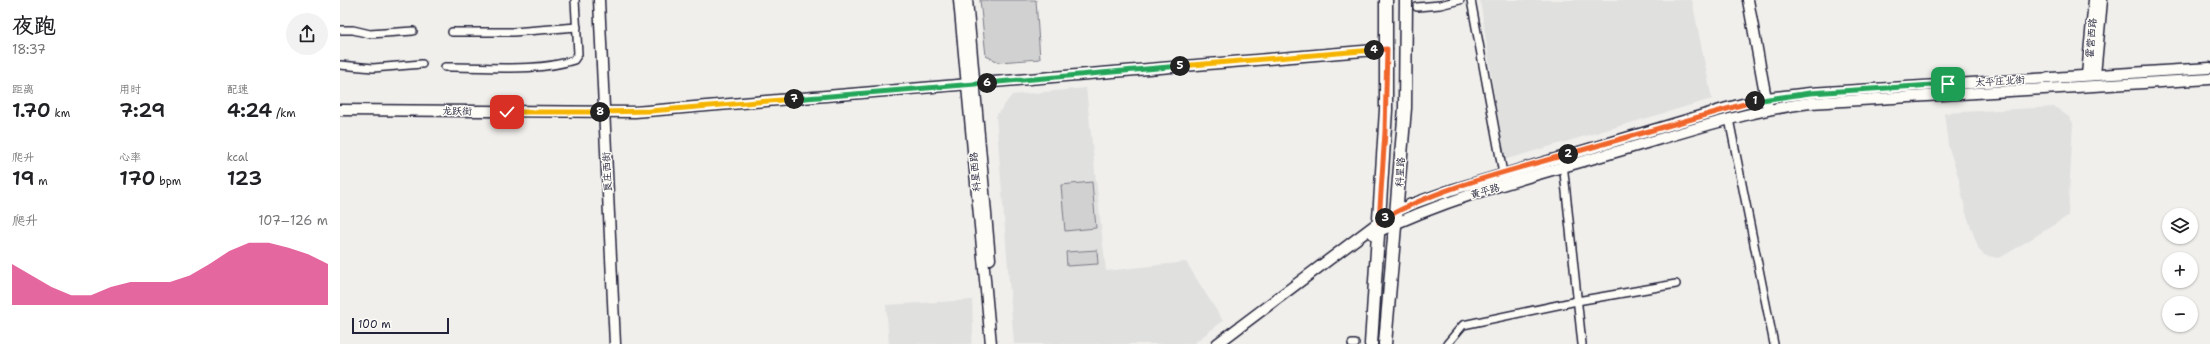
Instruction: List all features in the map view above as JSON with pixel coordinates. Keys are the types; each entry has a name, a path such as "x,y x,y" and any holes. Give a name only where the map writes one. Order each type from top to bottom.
{"main road":[{"name":"科星路","path":"1371,344 1386,117 1386,0"},
{"name":"科星路","path":"1385,344 1397,217 1405,102 1406,0"}],"street":[{"path":"445,67 490,66 512,69 572,61 576,59 578,54 575,0"},
{"name":"良庄西街","path":"598,0 615,344"},
{"name":"科星西路","path":"959,0 971,84 997,344"},
{"name":"科星西路","path":"967,0 971,84 991,344"},
{"path":"1417,7 1440,5 1460,0"},
{"path":"1470,0 1505,185"},
{"path":"1748,0 1768,110"},
{"name":"霍营西路","path":"2091,75 2094,0"},
{"name":"霍营西路","path":"2091,75 2102,0"},
{"path":"452,32 518,32 577,27"},
{"path":"340,30 353,30 370,34 413,31"},
{"name":"龙跃街","path":"340,110 650,111 1387,49"},
{"path":"340,65 373,68 422,64"},
{"name":"太平庄北街","path":"1766,98 1810,93 2210,68"},
{"name":"太平庄北街","path":"1768,110 1810,103 2210,79"},
{"name":"黄平路","path":"1217,344 1379,226 1435,195 1562,156 1766,98"},
{"name":"黄平路","path":"1397,217 1729,119 1768,110"},
{"path":"1729,119 1774,344"},
{"path":"1562,156 1582,344"},
{"name":"黄平路","path":"1223,344 1379,226"},
{"path":"1447,344 1464,325 1577,301 1676,284"}],"shaded area":[{"path":"980,0 1036,0 1040,59 999,62 986,56"},
{"path":"1480,0 1692,0 1712,99 1504,160"},
{"path":"1086,88 1106,271 1186,262 1223,321 1193,344 1014,344 996,116 1012,95"},
{"path":"2055,107 2069,117 2073,123 2068,216 2005,255 1998,258 1984,255 1979,250 1966,213 1958,176 1948,145 1944,113"},
{"path":"1092,182 1096,228 1065,231 1061,185"},
{"path":"1097,250 1098,264 1067,266 1066,252"},
{"path":"972,300 973,332 971,344 889,344 886,305"}],"route":[{"path":"507,112 650,111 1387,49 1387,90 1379,222 1409,205 1448,191 1562,156 1766,98 1810,93 1948,84"}]}
